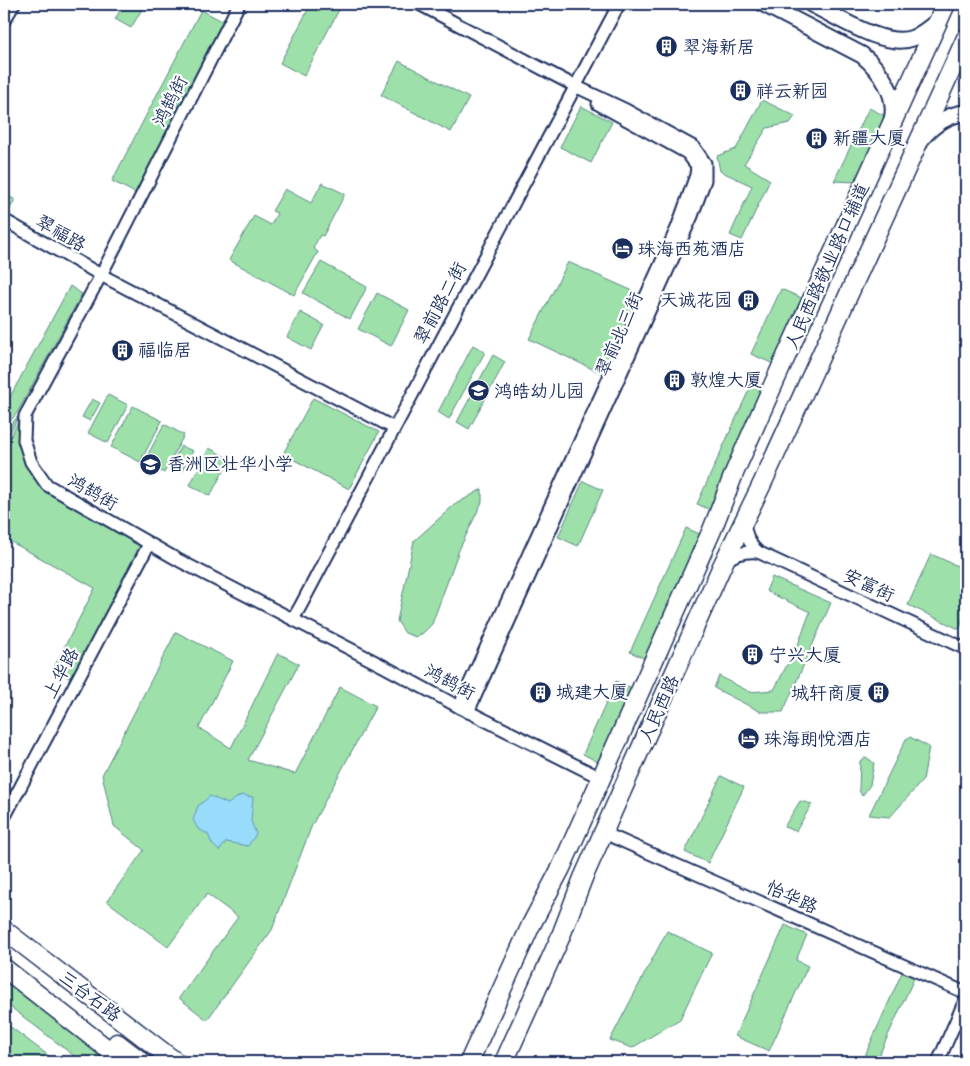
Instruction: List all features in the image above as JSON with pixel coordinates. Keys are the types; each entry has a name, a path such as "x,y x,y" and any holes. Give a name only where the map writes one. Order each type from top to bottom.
{"main road":[{"path":"764,4 862,55 873,65 879,73 894,107 889,129"},
{"path":"811,4 873,35 897,40 913,38 930,28 943,11"},
{"name":"人民西路敬业路口辅道","path":"712,530 735,471 770,392 943,11"},
{"path":"966,40 964,50 966,63"},
{"name":"人民西路敬业路口辅道","path":"734,540 766,475 966,40"},
{"path":"918,143 937,123 952,115 966,113"},
{"name":"人民西路","path":"469,1062 542,903 561,868 712,530"},
{"name":"人民西路","path":"504,1062 569,915 583,878 734,540"},
{"path":"542,903 569,915"},
{"name":"三台石路","path":"4,930 176,1062"},
{"name":"三台石路","path":"4,968 124,1062"},
{"path":"71,981 102,1024 142,1062"},
{"path":"52,1006 102,1024 161,1062"}],"street":[{"path":"4,21 14,4"},
{"name":"鸿鹄街","path":"239,4 101,275 26,416 24,440 30,462 47,485 149,544 463,709 601,778"},
{"name":"翠前北三街","path":"419,4 575,86 591,101 687,153 696,166 696,175 672,239 463,709"},
{"name":"翠前路二街","path":"293,619 619,4"},
{"name":"翠福路","path":"4,220 101,275 394,428"},
{"path":"744,521 745,533 753,548 758,552"},
{"name":"上华路","path":"4,818 149,544"},
{"path":"722,566 731,557 738,554 751,551 758,552"},
{"name":"安富街","path":"758,552 966,649"},
{"name":"怡华路","path":"604,833 966,993"},
{"path":"938,1062 966,998"}],"green space":[{"path":"124,4 145,4 131,28 115,19"},
{"path":"311,4 342,4 304,76 280,63"},
{"path":"201,10 226,23 137,194 112,181"},
{"path":"399,61 469,98 451,132 381,95"},
{"path":"762,100 795,116 790,123 767,128 744,164 770,180 742,240 730,235 752,186 720,171 717,156 736,149"},
{"path":"581,106 612,122 591,163 560,147"},
{"path":"869,108 887,117 856,182 834,181"},
{"path":"322,183 345,194 323,236 320,235 313,248 318,252 294,295 229,260 254,216 271,225 277,213 272,211 285,189 311,203"},
{"path":"4,193 15,200 8,212 4,210"},
{"path":"321,262 367,287 350,319 303,293"},
{"path":"568,262 642,295 605,375 529,339"},
{"path":"70,286 82,294 17,413 4,428 4,408"},
{"path":"781,289 806,300 776,365 751,354"},
{"path":"377,293 409,310 391,346 358,329"},
{"path":"300,312 324,325 311,350 287,337"},
{"path":"473,345 485,352 449,419 438,412"},
{"path":"493,355 505,362 469,429 457,422"},
{"path":"753,381 769,388 713,511 697,504"},
{"path":"108,395 128,405 108,443 88,433"},
{"path":"313,398 379,432 349,489 283,454"},
{"path":"92,399 100,403 90,421 82,417"},
{"path":"133,406 162,421 140,462 111,447"},
{"path":"20,414 4,444 4,432"},
{"path":"21,416 28,466 43,490 143,546 73,680 53,669 95,588 4,538 4,449"},
{"path":"164,424 184,435 164,473 144,462"},
{"path":"181,446 193,451 182,471 171,465"},
{"path":"209,448 230,459 210,496 190,485"},
{"path":"583,481 603,490 578,546 558,537"},
{"path":"482,489 482,502 459,550 432,624 416,637 405,633 397,621 414,541 454,505"},
{"path":"686,528 702,535 646,659 630,652"},
{"path":"931,554 962,568 966,560 966,614 959,629 908,605"},
{"path":"772,577 831,603 783,712 761,712 714,688 719,676 750,692 774,690 799,642 810,612 766,591"},
{"path":"176,632 233,661 199,728 231,748 278,653 299,664 248,760 295,774 340,687 376,706 312,825 272,930 207,1020 179,998 238,917 207,894 168,947 107,901 144,850 114,826 102,775"},
{"path":"616,681 632,688 598,762 583,754"},
{"path":"910,737 929,747 923,780 890,817 869,815 906,739"},
{"path":"866,757 874,763 870,785 862,796 859,790 860,761"},
{"path":"721,776 744,787 708,863 685,852"},
{"path":"800,801 812,804 796,831 784,827"},
{"path":"785,925 807,935 796,960 808,966 769,1051 735,1036"},
{"path":"667,931 712,953 680,1019 632,1048 610,1040"},
{"path":"4,968 124,1062 82,1062 4,1002"},
{"path":"904,968 916,974 876,1062 862,1062"},
{"path":"4,1022 57,1062 4,1062"}],"water":[{"path":"241,795 253,797 251,821 256,834 248,846 226,842 219,851 212,844 208,834 198,829 193,820 198,806 210,796 228,804"}],"place":[{"name":"翠海新居","path":"667,47"},
{"name":"祥云新园","path":"740,91"},
{"name":"新疆大厦","path":"817,138"},
{"name":"珠海西苑酒店","path":"622,249"},
{"name":"天诚花园","path":"748,300"},
{"name":"福临居","path":"122,350"},
{"name":"敦煌大厦","path":"674,380"},
{"name":"鸿皓幼儿园","path":"478,391"},
{"name":"香洲区壮华小学","path":"151,464"},
{"name":"宁兴大厦","path":"753,655"},
{"name":"城建大厦","path":"540,692"},
{"name":"城轩商厦","path":"879,693"},
{"name":"珠海朗悦酒店","path":"748,739"}]}
